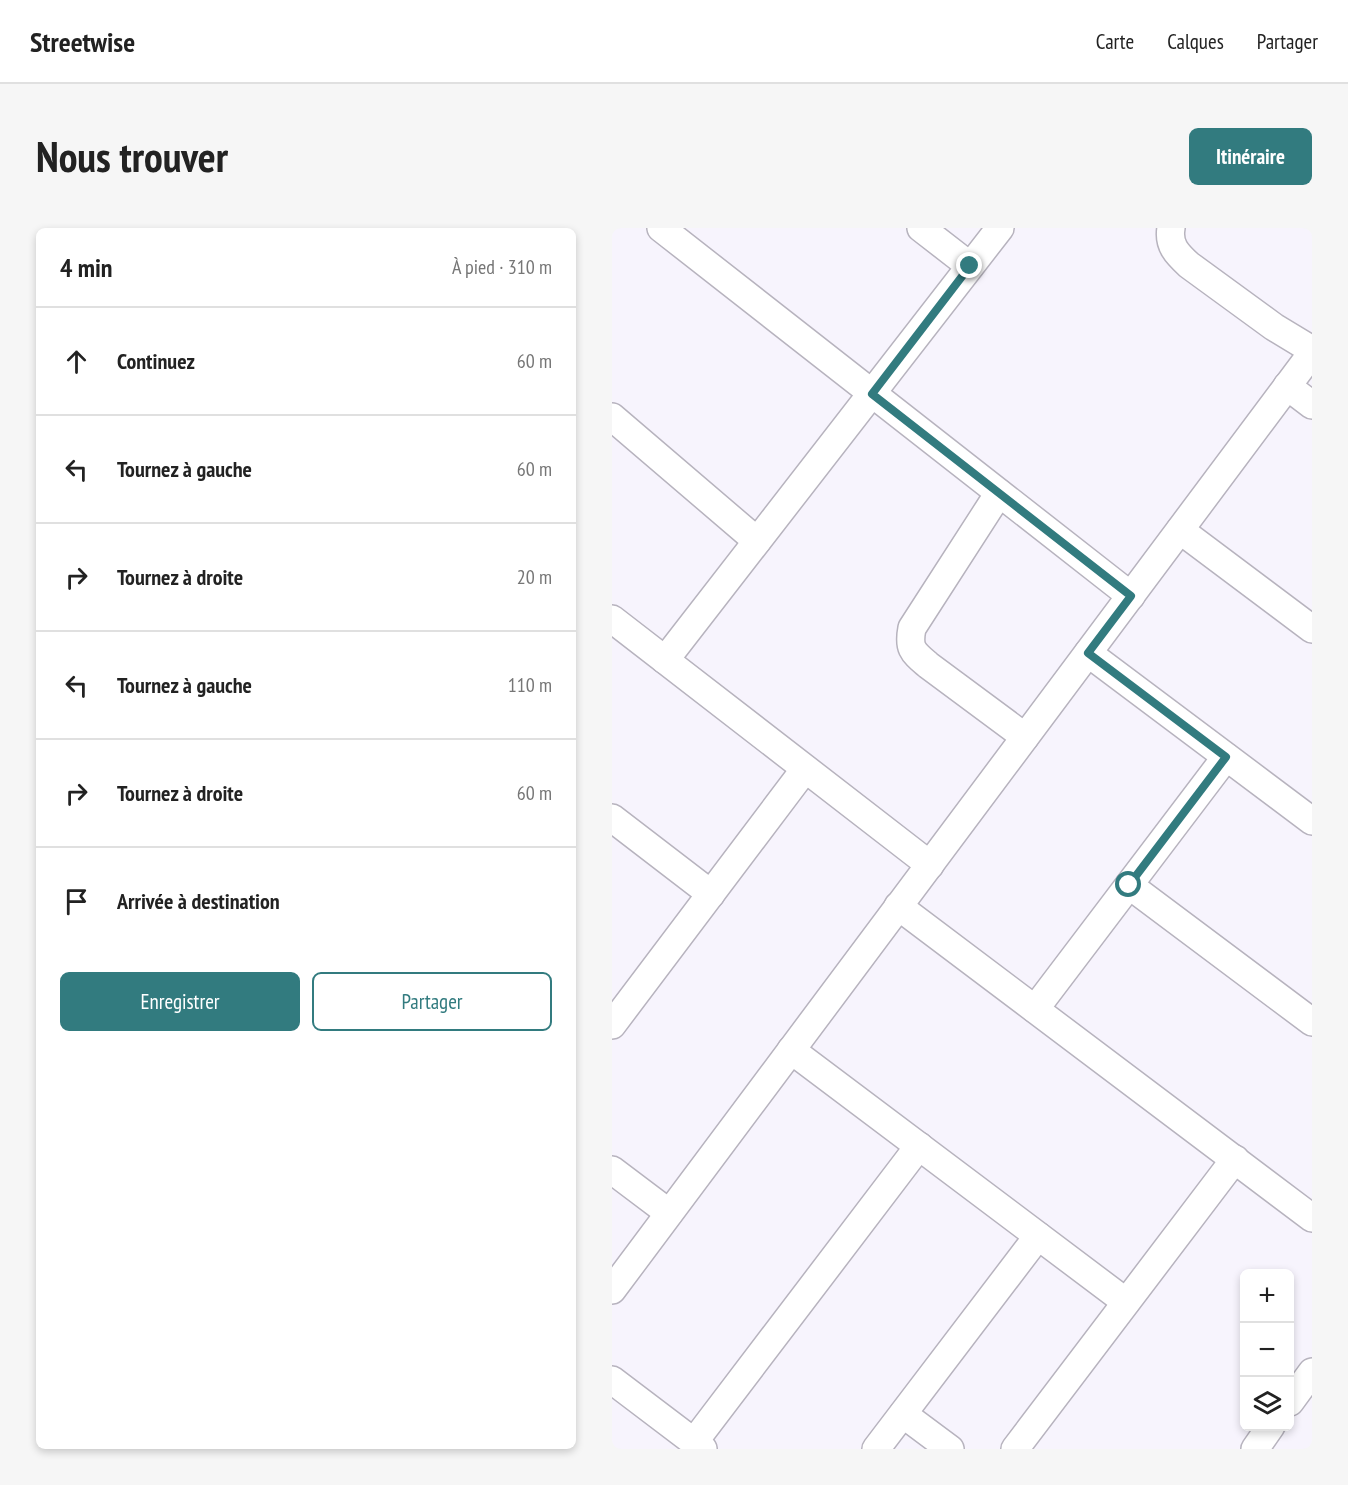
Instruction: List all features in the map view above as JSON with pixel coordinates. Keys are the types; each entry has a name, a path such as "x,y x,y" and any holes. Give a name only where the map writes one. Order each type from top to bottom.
{"street":[{"path":"662,228 1131,596"},
{"path":"921,228 970,266"},
{"path":"665,660 1000,228"},
{"path":"612,1290 1312,351 1274,327 1189,265 1176,253 1170,241 1171,228"},
{"path":"1287,386 1312,405"},
{"path":"612,417 757,541"},
{"path":"999,493 912,628 910,646 915,654 928,665 1025,737"},
{"path":"1180,530 1312,629"},
{"path":"612,619 930,865"},
{"path":"1088,653 1312,821"},
{"path":"1035,1009 1226,757"},
{"path":"612,1025 805,769"},
{"path":"612,818 711,894"},
{"path":"1129,885 1312,1022"},
{"path":"898,906 1312,1218"},
{"path":"791,1050 1126,1302"},
{"path":"612,1380 699,1446 919,1146"},
{"path":"1015,1449 1235,1159"},
{"path":"612,1170 669,1213"},
{"path":"876,1449 1038,1236"},
{"path":"1298,1403 1312,1372"},
{"path":"903,1414 950,1449"},
{"path":"1255,1449 1268,1431"}],"route":[{"path":"970,266 872,394 1131,596 1088,653 1226,757 1129,885"}]}
